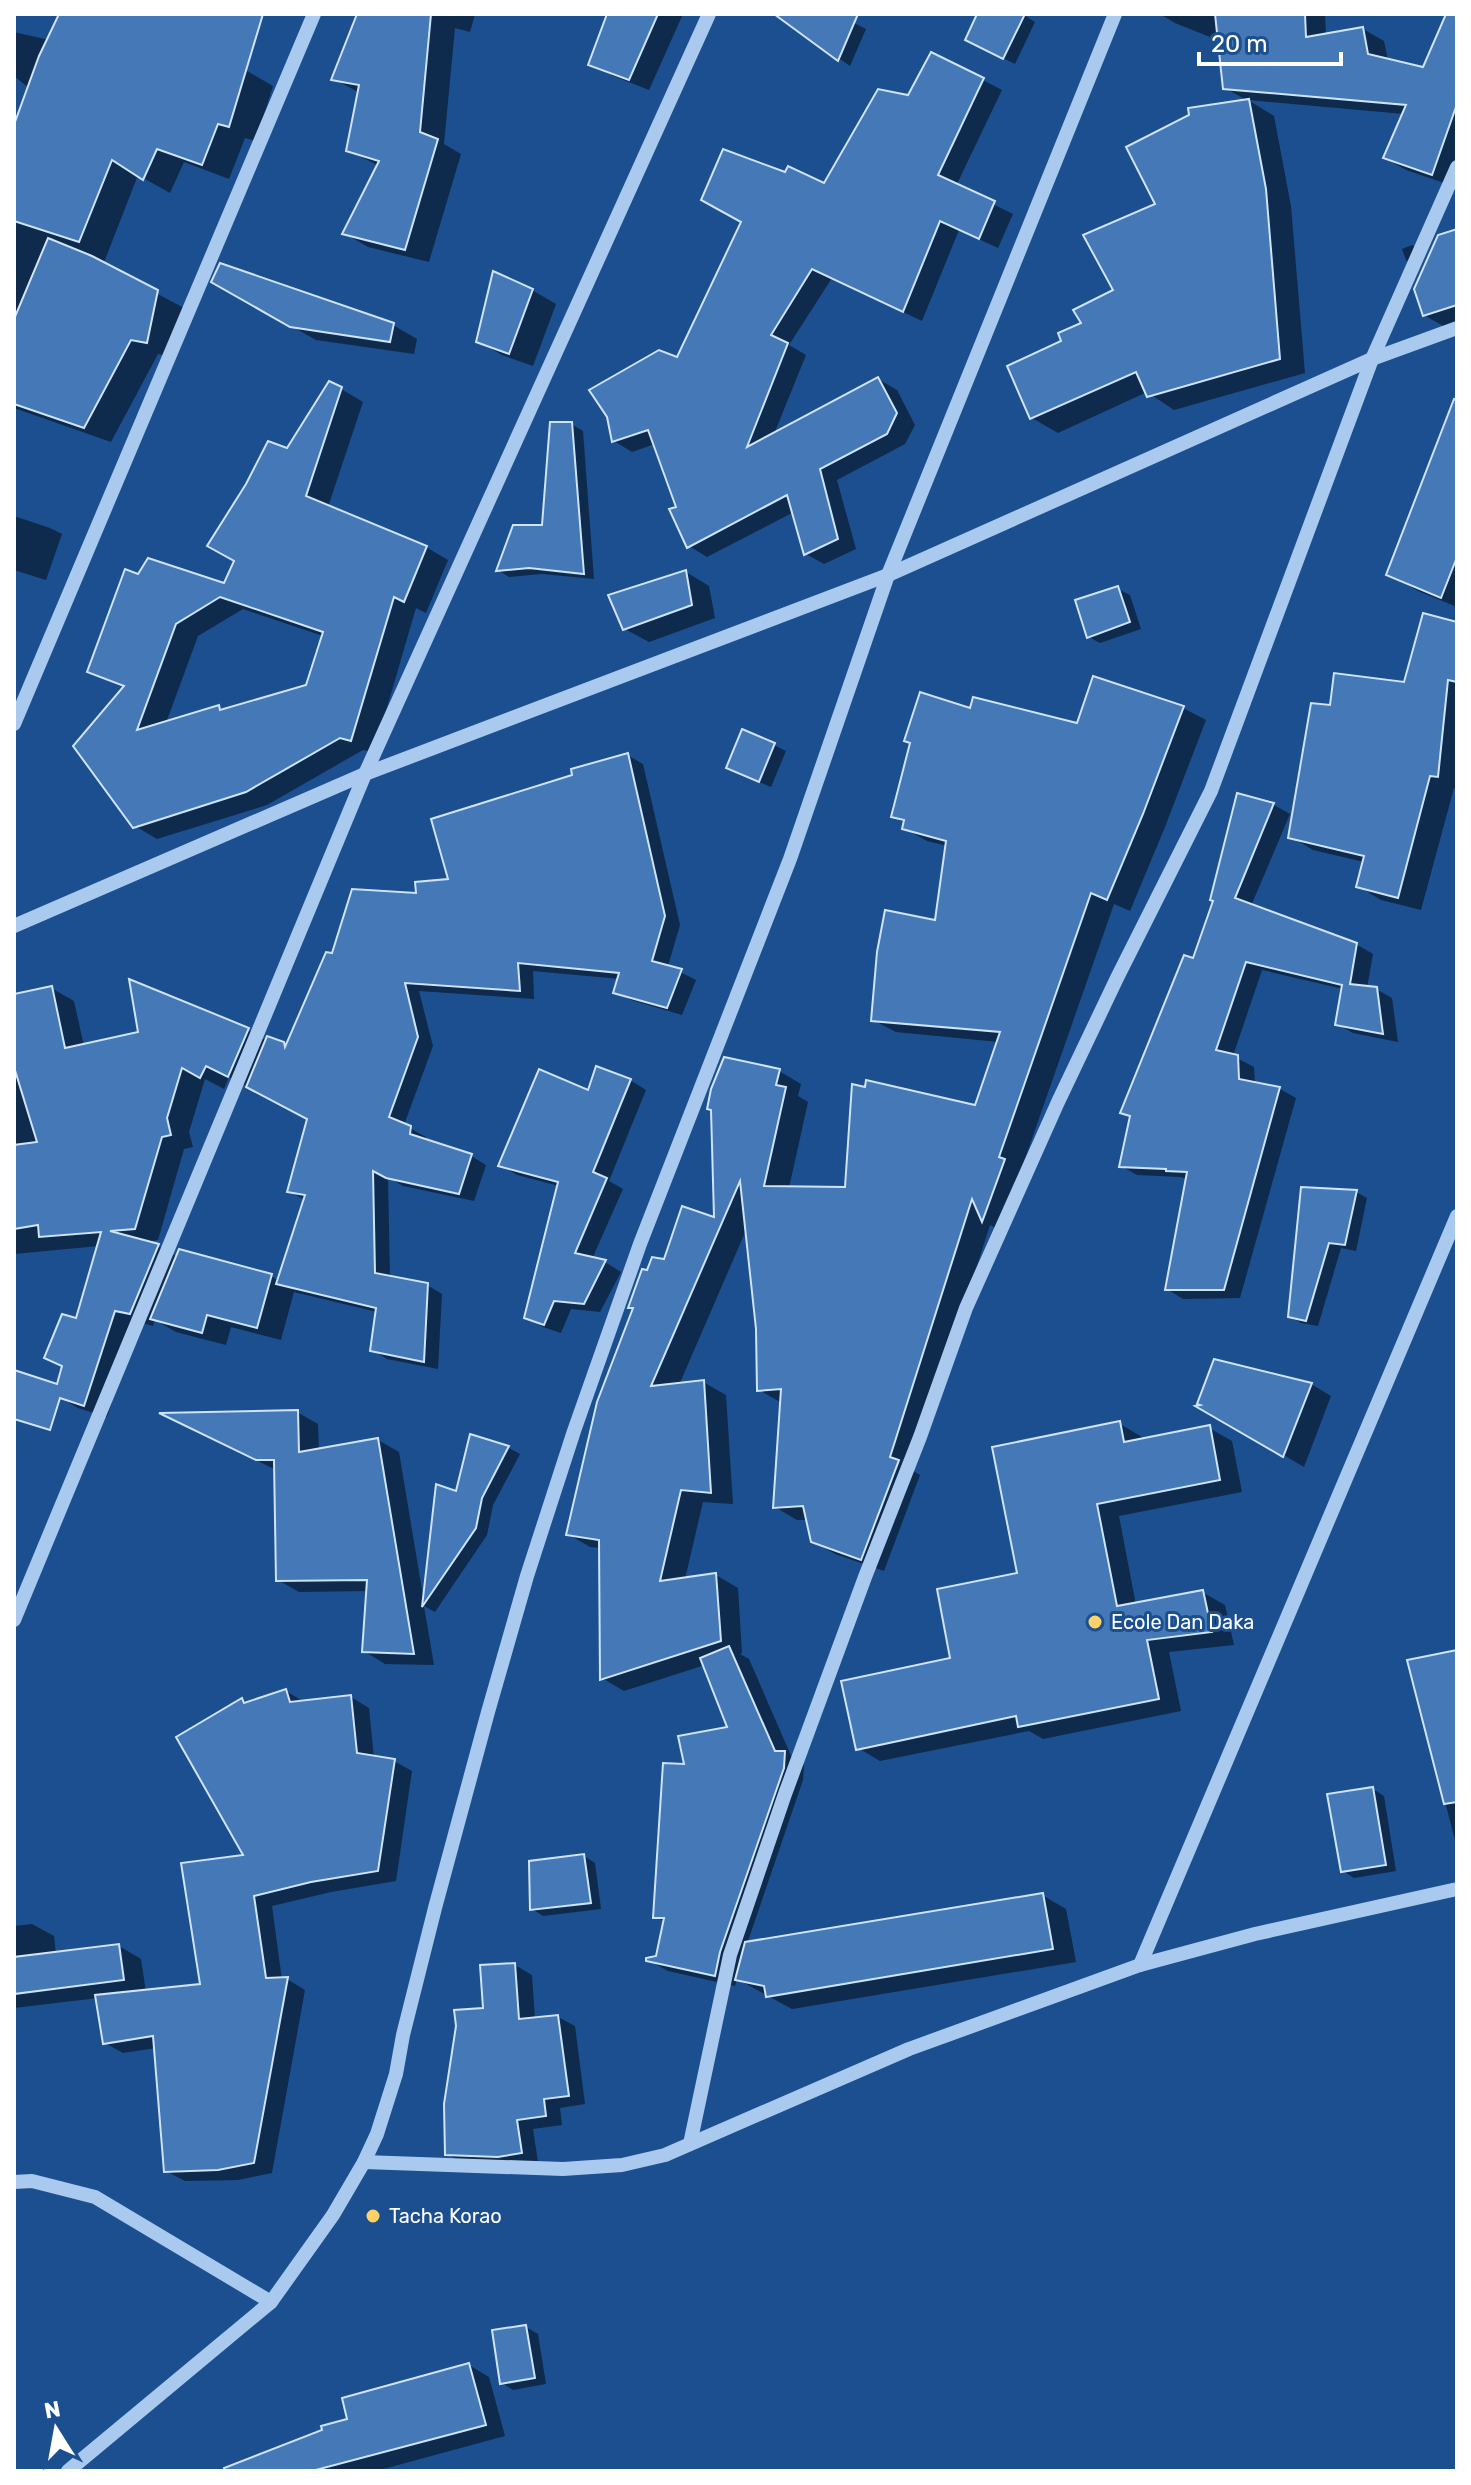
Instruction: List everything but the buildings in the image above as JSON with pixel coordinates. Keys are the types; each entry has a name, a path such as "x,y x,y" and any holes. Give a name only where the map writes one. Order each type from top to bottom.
{"street":[{"path":"14,724 314,14"},
{"path":"14,1620 365,774 709,14"},
{"path":"68,2471 271,2302 333,2215 377,2134 390,2095 435,1908 488,1712 527,1576 574,1431 640,1244 790,859 888,575 1115,14"},
{"path":"690,2144 730,1955 785,1794 966,1308 1103,1006 1211,791 1372,359 1457,167"},
{"path":"14,926 365,774 888,575 1372,359 1457,328"},
{"path":"1140,1965 1457,1216"},
{"path":"364,2162 483,2168 600,2167 643,2162 909,2049 1140,1965 1255,1934 1457,1889"},
{"path":"14,2182 32,2181 95,2197 271,2302"}],"place":[{"name":"Ecole Dan Daka","path":"1095,1622"},
{"name":"Tacha Korao","path":"373,2216"}]}
